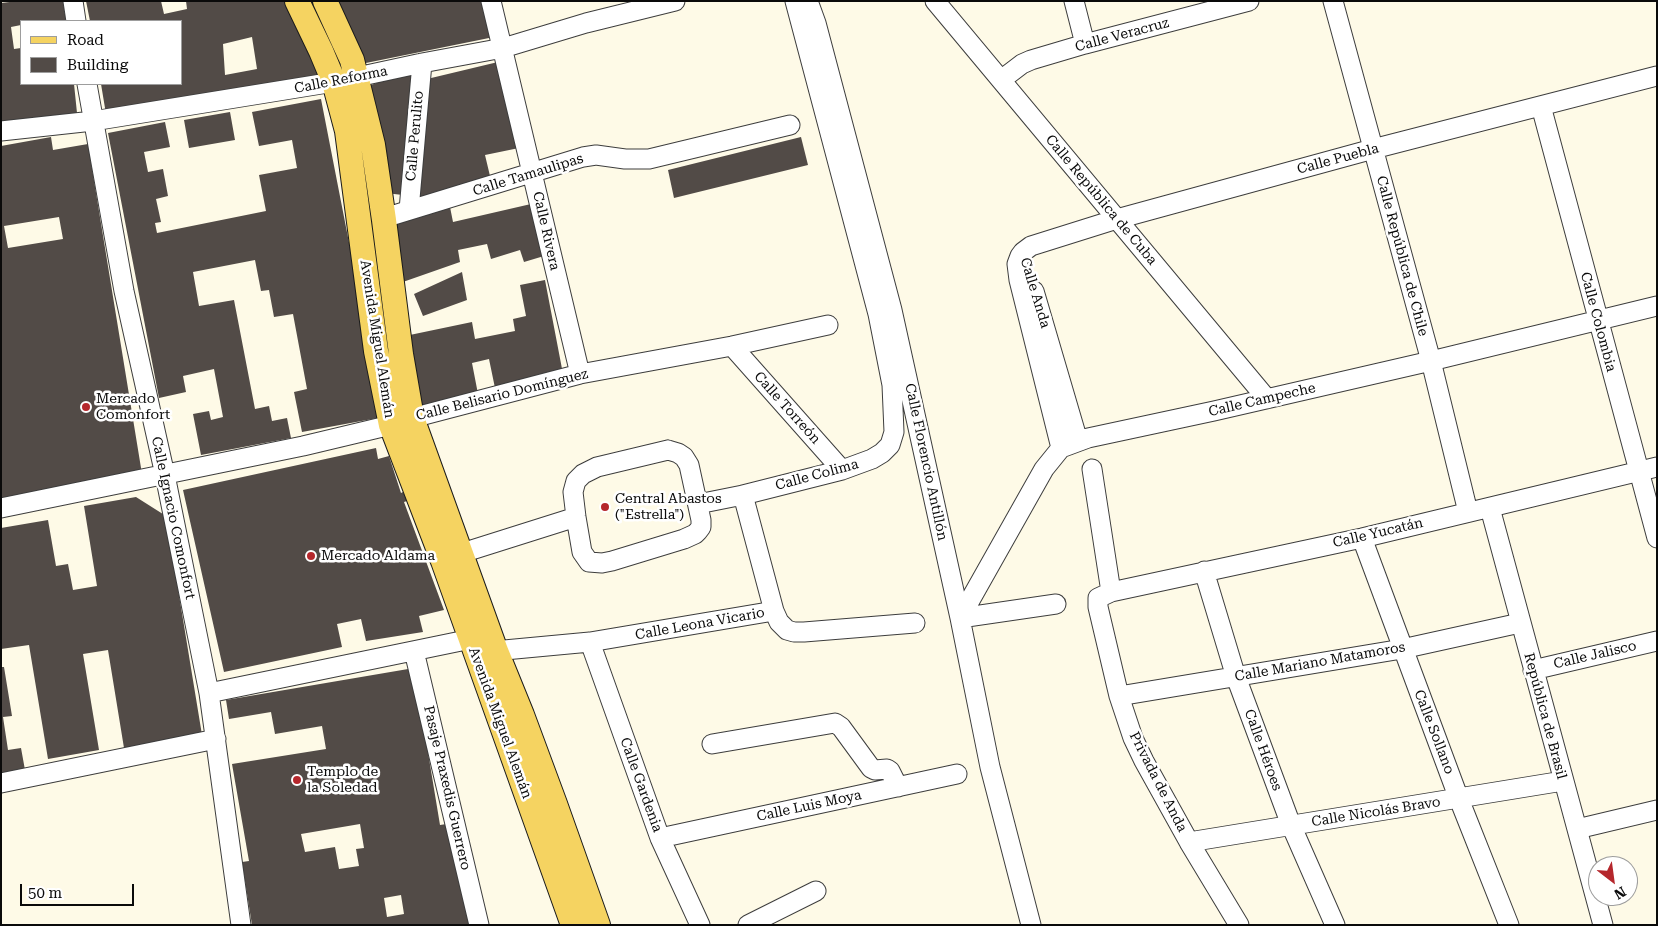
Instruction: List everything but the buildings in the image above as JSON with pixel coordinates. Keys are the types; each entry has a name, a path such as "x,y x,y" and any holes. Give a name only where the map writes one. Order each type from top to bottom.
{"main road":[{"name":"Avenida Miguel Alemán","path":"297,1 334,82 348,138 376,351 402,421 443,561 481,648 573,925"},
{"name":"Avenida Miguel Alemán","path":"324,1 346,46 357,77 373,145 384,218 400,354 402,421 462,553 481,648 525,722 598,925"}],"street":[{"path":"73,1 76,20"},
{"name":"Calle Rivera","path":"491,1 580,374"},
{"name":"Calle Reforma","path":"1,131 93,121 334,82 503,48 586,23 674,1"},
{"name":"Calle Colima","path":"698,504 743,495 842,470 872,459 890,445 894,432 892,385 878,314 795,1"},
{"name":"Calle Florencio Antillón","path":"808,1 816,23 892,310 960,618 990,767 1031,925"},
{"name":"Calle República de Cuba","path":"935,1 1267,399"},
{"path":"1074,1 1085,44"},
{"name":"Calle Veracruz","path":"1001,80 1022,64 1085,44 1249,1"},
{"name":"Calle República de Chile","path":"1332,1 1431,361 1468,512"},
{"name":"Calle Perulito","path":"409,210 422,63"},
{"name":"Calle Puebla","path":"1023,252 1031,246 1045,241 1117,220 1373,149 1657,76"},
{"name":"Calle Ignacio Comonfort","path":"87,85 124,290 166,475 209,693 241,925"},
{"name":"Calle Colombia","path":"1541,106 1598,320 1648,469 1657,538"},
{"name":"Calle Tamaulipas","path":"384,218 596,155 625,159 649,159 790,125"},
{"name":"Calle Anda","path":"1023,252 1017,264 1019,280 1069,444"},
{"name":"Calle Campeche","path":"1069,444 1431,361 1657,306"},
{"name":"Calle Belisario Domínguez","path":"1,508 303,446 580,374 732,346 828,325"},
{"name":"Calle Torreón","path":"732,346 842,470"},
{"path":"960,618 1044,469 1069,444"},
{"path":"668,450 684,457 689,465 698,504 700,527 695,534 639,553 602,563 589,562 582,552 576,517 573,488 576,481 583,474 597,467 668,450"},
{"path":"1092,469 1104,595"},
{"name":"Calle Yucatán","path":"1104,595 1204,571 1362,538 1648,469"},
{"path":"743,495 774,612"},
{"name":"República de Brasil","path":"1490,508 1532,670 1577,829 1599,924"},
{"path":"462,553 576,517"},
{"name":"Calle Sollano","path":"1362,538 1402,649 1509,925"},
{"name":"Calle Héroes","path":"1204,571 1236,677 1291,825 1335,925"},
{"name":"Privada de Anda","path":"1104,595 1098,607 1119,696 1133,738 1189,842 1239,925"},
{"path":"960,618 1056,604"},
{"name":"Calle Leona Vicario","path":"209,693 414,651 590,642 774,612 779,622 787,630 794,632 915,623"},
{"name":"Calle Mariano Matamoros","path":"1119,696 1402,649 1520,623"},
{"name":"Calle Jalisco","path":"1532,670 1657,641"},
{"name":"Calle Gardenia","path":"590,642 660,838 700,925"},
{"name":"Pasaje Praxedis Guerrero","path":"414,651 480,925"},
{"path":"712,744 835,723 841,727 871,768 876,770 887,769 890,771 898,787"},
{"path":"1,783 216,738"},
{"name":"Calle Luis Moya","path":"660,838 957,774"},
{"name":"Calle Nicolás Bravo","path":"1189,842 1563,781"},
{"path":"1577,829 1657,810"},
{"path":"748,925 816,890"}],"place":[{"name":"Mercado Comonfort","path":"86,407"},
{"name":"Central Abastos (\"Estrella\")","path":"605,507"},
{"name":"Mercado Aldama","path":"311,556"},
{"name":"Templo de la Soledad","path":"297,780"}]}
